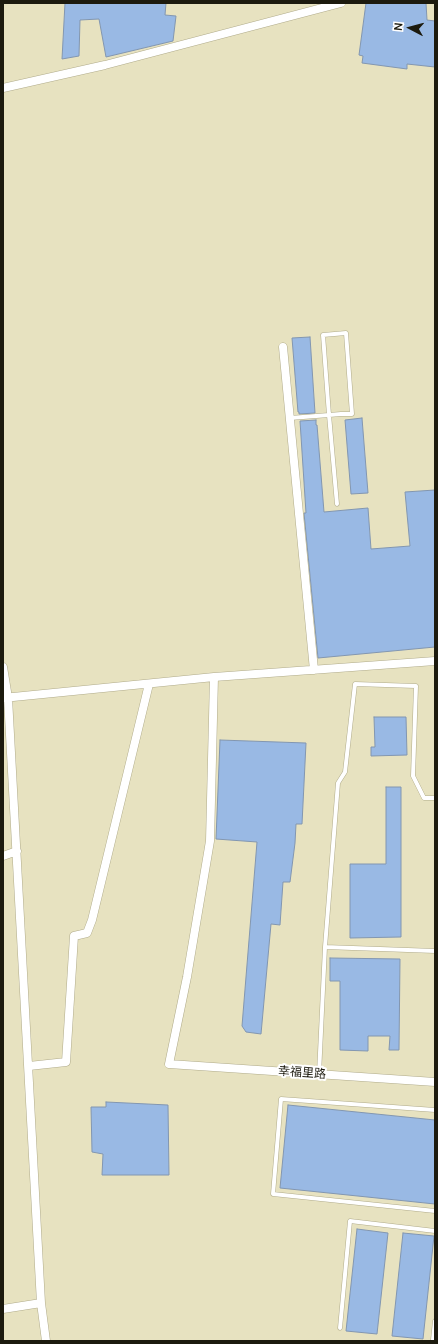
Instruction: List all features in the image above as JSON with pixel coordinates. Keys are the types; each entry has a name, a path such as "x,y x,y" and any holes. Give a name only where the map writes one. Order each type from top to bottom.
{"street":[{"path":"3,88 105,65 341,3"},
{"path":"283,347 314,670"},
{"path":"6,698 214,677 435,661"},
{"path":"3,667 17,851 41,1303 46,1341"},
{"name":"幸福里路","path":"214,677 210,841 187,977 169,1064 435,1082"},
{"path":"29,1066 66,1062 74,936 87,933 92,920 150,684"},
{"path":"3,856 17,851"},
{"path":"3,1309 41,1303"}],"lane":[{"path":"290,418 329,415 352,414 346,333 322,335 329,415 337,504"},
{"path":"319,1074 325,947 338,783 345,772 355,684 416,686 413,776 424,798 435,798"},
{"path":"325,947 435,951"},
{"path":"435,1110 282,1099 274,1194 435,1211"},
{"path":"340,1328 350,1221 435,1231"},
{"path":"433,1340 435,1321"}],"building":[{"path":"65,3 166,3 165,15 176,16 173,41 106,57 99,19 80,20 79,56 62,59"},
{"path":"366,3 426,3 427,20 435,21 435,67 407,64 407,69 362,63 363,56 359,55"},
{"path":"310,337 315,413 299,414 292,338"},
{"path":"362,418 368,493 351,494 345,420"},
{"path":"316,420 324,512 368,508 371,549 410,546 405,492 435,490 435,647 318,658 304,513 306,513 300,421"},
{"path":"374,717 406,717 407,755 371,756 371,747 375,747"},
{"path":"220,740 306,743 302,824 296,824 290,882 283,882 280,925 271,924 261,1034 246,1032 242,1026 257,842 216,839"},
{"path":"386,787 401,787 401,937 350,938 350,864 386,864"},
{"path":"330,958 400,959 399,1050 389,1050 390,1036 368,1036 368,1051 340,1050 340,981 330,981"},
{"path":"106,1102 168,1105 169,1175 102,1175 103,1154 92,1152 91,1107 106,1107"},
{"path":"288,1105 435,1120 435,1204 280,1188"},
{"path":"357,1229 388,1233 377,1334 346,1331"},
{"path":"403,1233 434,1236 423,1339 392,1336"}]}
